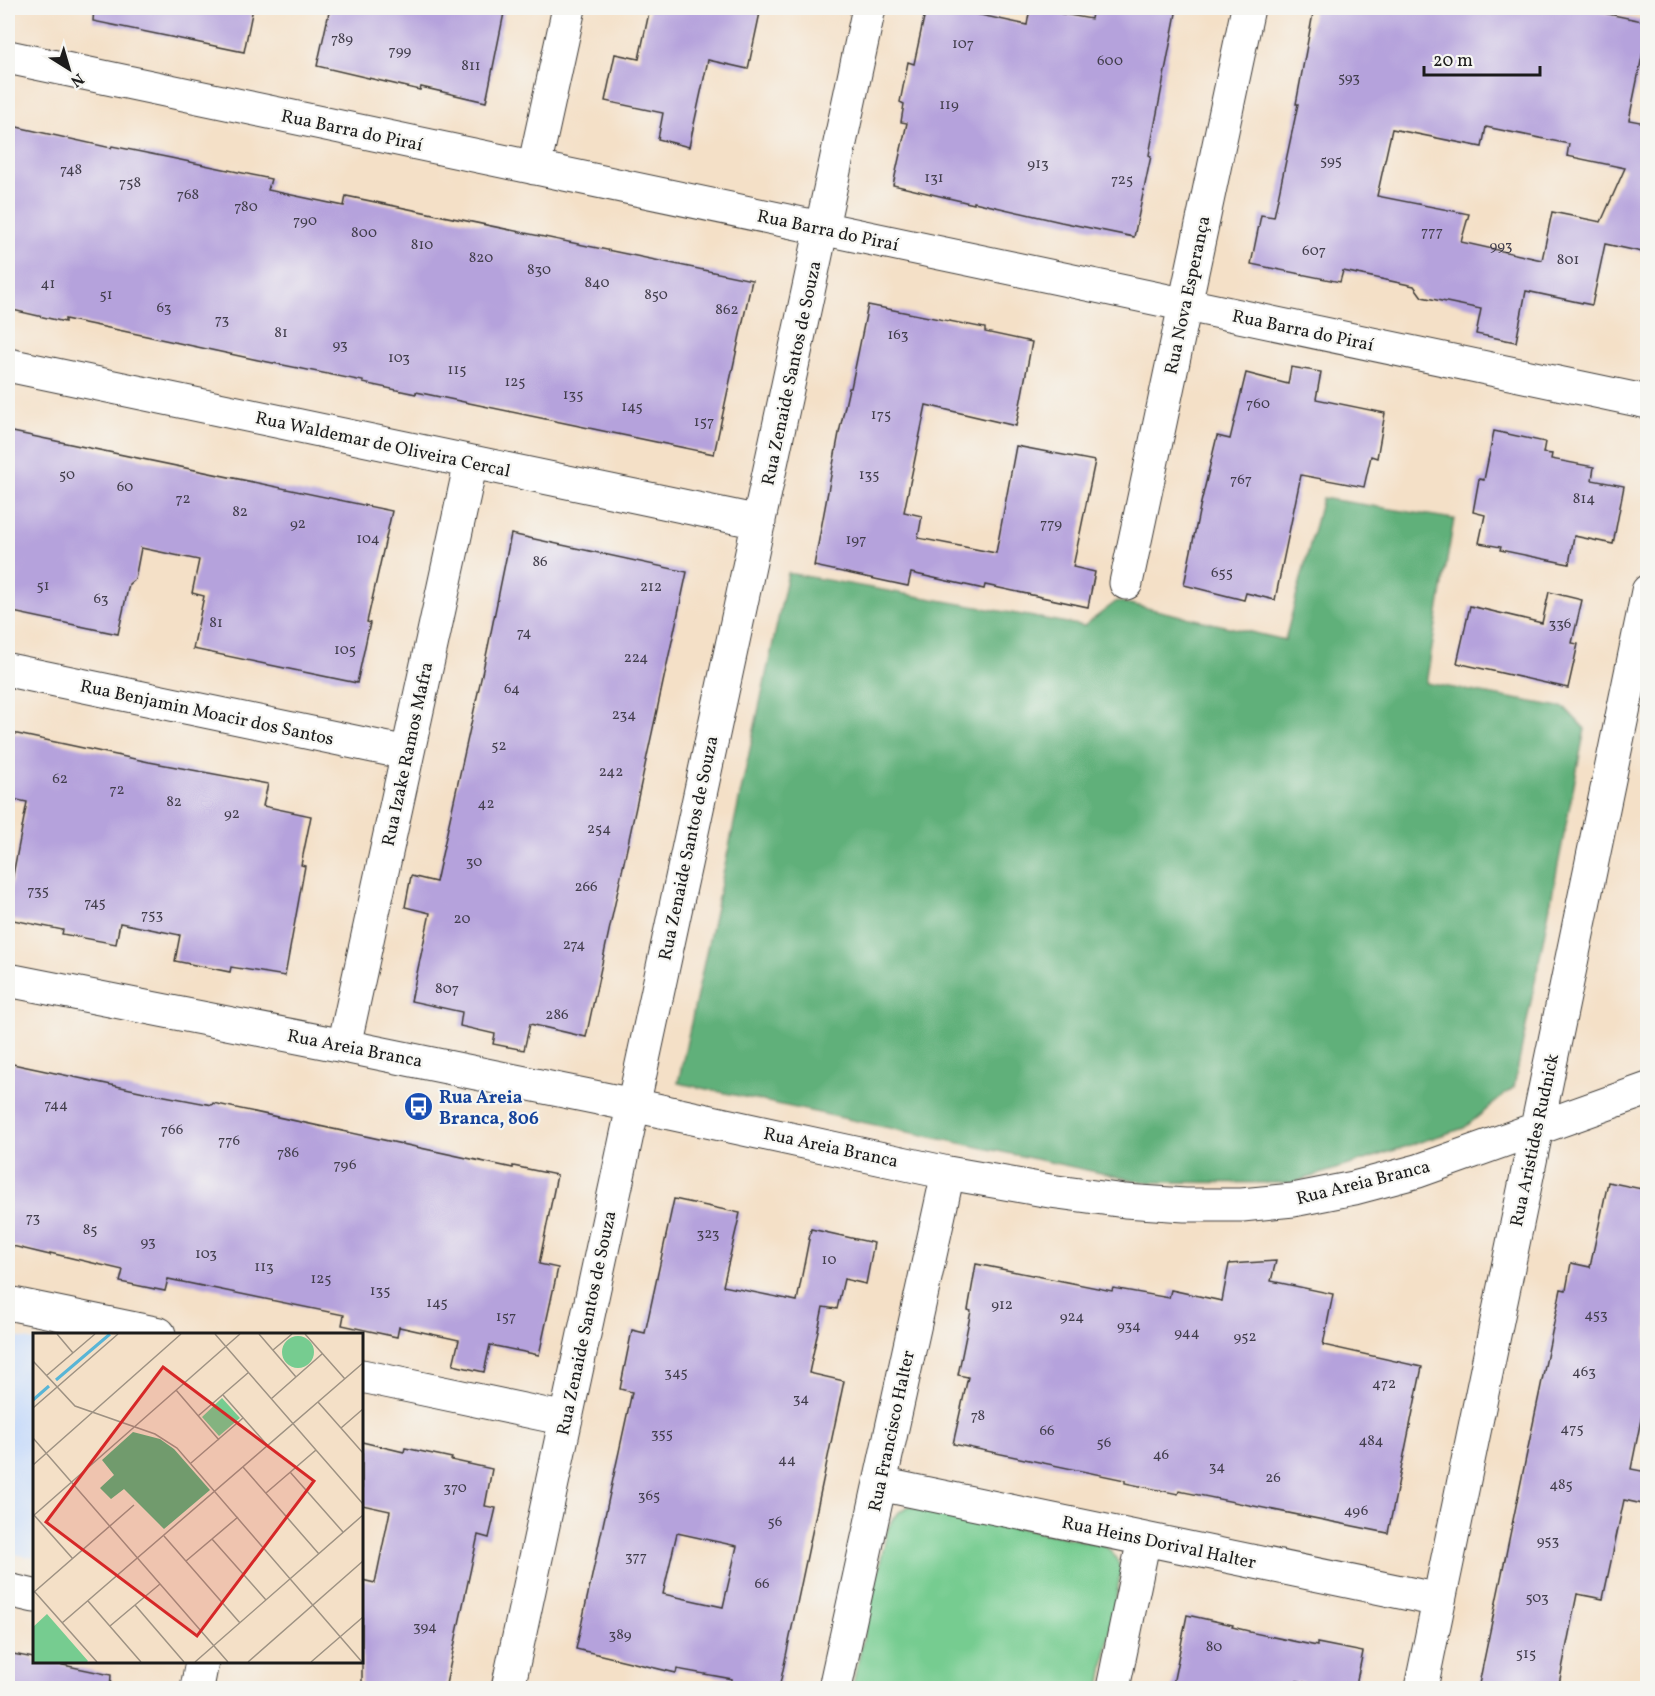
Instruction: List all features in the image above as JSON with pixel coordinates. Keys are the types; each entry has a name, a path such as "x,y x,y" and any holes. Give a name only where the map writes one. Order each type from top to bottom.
{"street":[{"path":"534,168 569,8"},
{"name":"Rua Zenaide Santos de Souza","path":"508,1689 869,8"},
{"name":"Rua Nova Esperança","path":"1126,583 1248,8"},
{"name":"Rua Barra do Piraí","path":"8,57 1647,402"},
{"name":"Rua Waldemar de Oliveira Cercal","path":"8,365 759,522"},
{"name":"Rua Izake Ramos Mafra","path":"344,1046 471,462"},
{"name":"Rua Aristides Rudnick","path":"1421,1689 1647,591"},
{"name":"Rua Benjamin Moacir dos Santos","path":"8,670 408,753"},
{"name":"Rua Areia Branca","path":"8,980 633,1105 948,1173 1050,1191 1125,1201 1185,1205 1242,1205 1293,1200 1354,1188 1419,1171 1647,1089"},
{"name":"Rua Francisco Halter","path":"835,1689 948,1173"},
{"path":"8,1303 150,1333"},
{"path":"363,1377 566,1419"},
{"name":"Rua Heins Dorival Halter","path":"880,1484 1439,1600"},
{"path":"1113,1689 1144,1539"},
{"path":"8,1590 33,1596"},
{"path":"197,1689 202,1663"}],"shaded area":[{"path":"8,1335 33,1341 33,1558 8,1553"}],"green space":[{"path":"1322,498 1454,519 1426,683 1565,708 1585,729 1514,1087 1464,1128 1292,1183 1143,1182 678,1083 788,573 1084,626 1117,601 1285,640"},
{"path":"909,1506 1104,1545 1110,1550 1121,1570 1100,1688 852,1688 887,1532 895,1516"}],"building":[{"path":"94,8 253,8 244,52 93,21"},
{"path":"330,8 505,8 486,102 421,87 420,90 317,66"},
{"path":"650,8 761,8 748,69 708,60 689,147 658,139 663,113 605,101 615,54 639,59"},
{"path":"926,8 948,8 1027,25 1030,8 1091,19 1093,8 1177,8 1134,237 893,185 907,123 901,122 904,104 900,102 908,62 914,64"},
{"path":"1314,8 1580,8 1647,22 1647,32 1629,120 1645,123 1647,117 1647,253 1605,244 1592,305 1526,291 1516,342 1476,334 1481,309 1422,297 1414,286 1343,271 1340,282 1251,264 1261,215 1274,217 1298,104 1296,104","holes":["1486,127 1569,144 1567,156 1625,168 1601,222 1552,212 1542,260 1461,242 1469,214 1377,196 1392,129 1482,147"]},
{"path":"8,125 111,148 112,146 271,179 268,190 344,206 346,196 752,280 714,454 8,309"},
{"path":"868,305 985,328 985,332 1032,342 1016,426 926,405 904,512 922,516 918,538 996,553 1016,446 1095,461 1073,567 1095,572 1088,607 985,585 984,589 911,573 908,586 814,566 839,433"},
{"path":"1291,367 1321,372 1316,399 1385,413 1377,458 1371,456 1364,487 1301,475 1275,600 1246,593 1244,600 1184,585 1217,436 1230,439 1246,373 1288,384"},
{"path":"8,431 392,511 367,622 370,623 357,683 193,649 204,596 192,593 199,560 141,548 135,579 129,584 118,634 8,611"},
{"path":"1494,431 1545,442 1543,453 1552,454 1551,459 1594,467 1592,480 1624,486 1613,544 1574,536 1569,564 1500,550 1501,547 1479,543 1485,515 1473,512 1479,479 1484,480"},
{"path":"511,534 687,572 586,1037 530,1024 524,1050 493,1044 495,1034 460,1026 462,1012 411,1001 430,913 405,907 411,876 436,882"},
{"path":"1549,592 1582,600 1572,643 1578,644 1568,688 1457,663 1470,606 1542,623"},
{"path":"8,732 268,784 263,806 311,816 301,865 305,866 285,976 231,967 230,972 175,961 180,935 120,923 116,944 62,934 63,930 8,919 8,901 27,802 8,798"},
{"path":"8,1063 149,1093 212,1105 213,1103 513,1168 513,1166 557,1175 539,1264 558,1268 539,1355 490,1345 484,1372 453,1365 459,1340 399,1327 397,1337 342,1325 344,1315 168,1279 165,1291 120,1282 123,1270 8,1245"},
{"path":"1608,1182 1647,1190 1647,1390 1631,1469 1647,1472 1647,1505 1624,1500 1603,1599 1577,1594 1558,1689 1478,1689 1561,1289 1566,1290 1571,1263 1590,1267"},
{"path":"674,1199 740,1213 723,1286 797,1301 811,1229 874,1243 866,1284 844,1279 837,1309 823,1307 809,1373 844,1381 779,1689 762,1689 732,1682 732,1679 677,1669 676,1673 576,1649 632,1392 620,1389 632,1330 645,1333","holes":["677,1533 737,1546 723,1607 663,1594"]},
{"path":"1276,1261 1271,1281 1333,1294 1323,1345 1422,1367 1388,1533 1179,1491 1178,1494 1125,1483 1125,1480 953,1444 968,1377 958,1375 971,1311 968,1310 976,1264 1112,1291 1113,1288 1169,1298 1171,1290 1222,1301 1229,1264"},
{"path":"363,1442 404,1452 405,1448 492,1469 485,1506 496,1508 489,1538 478,1535 445,1689 362,1689 363,1580 375,1583 390,1511 363,1505"},
{"path":"1187,1615 1233,1625 1232,1627 1249,1632 1317,1646 1317,1643 1363,1652 1355,1689 1335,1689 1297,1681 1296,1689 1172,1689"},
{"path":"8,1653 33,1658 33,1663 54,1663 111,1675 110,1689 8,1689"}],"place":[{"name":"Rua Areia Branca, 806","path":"418,1107"}]}
